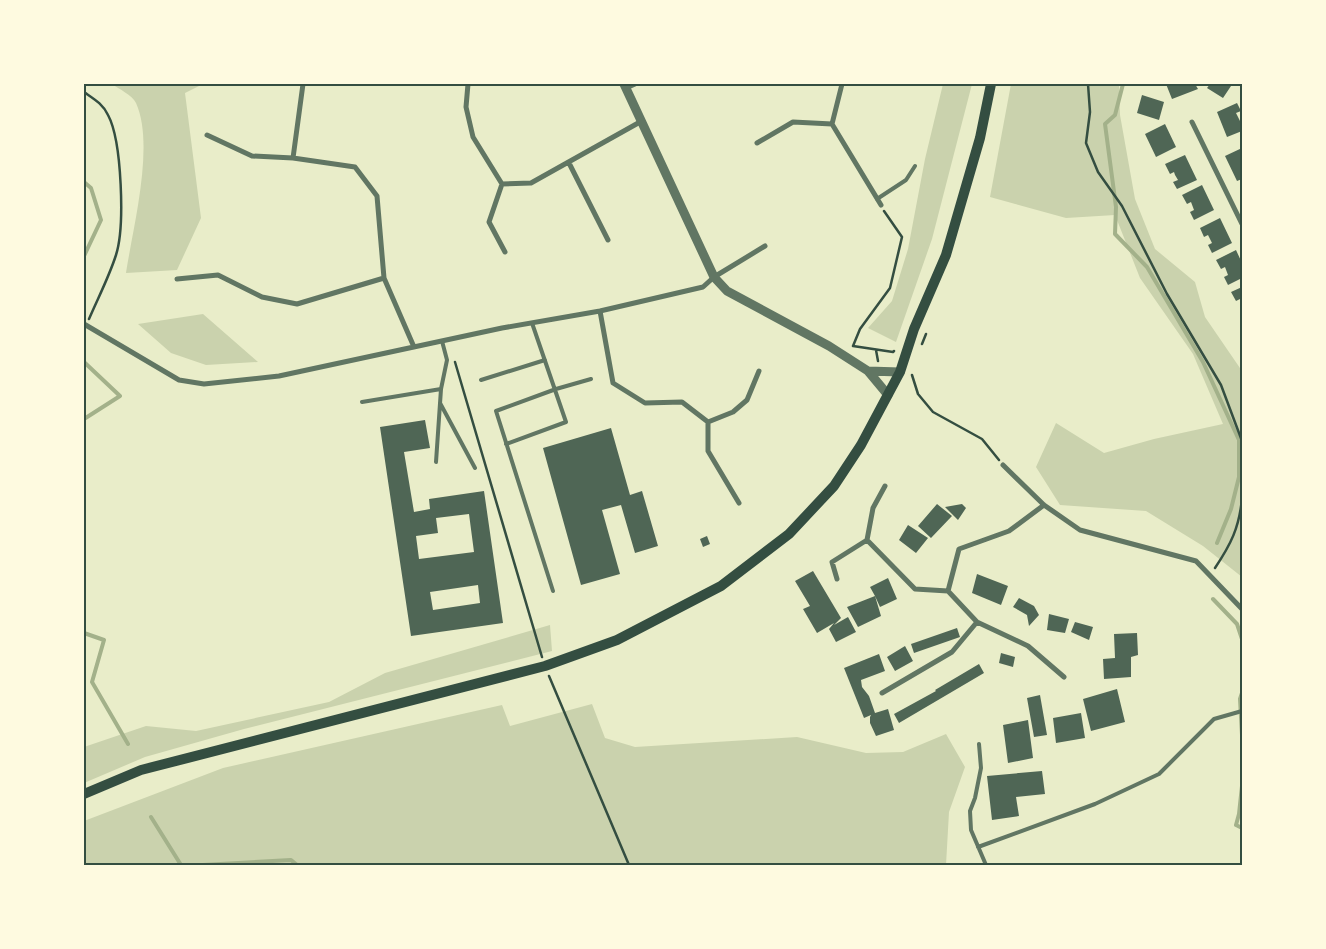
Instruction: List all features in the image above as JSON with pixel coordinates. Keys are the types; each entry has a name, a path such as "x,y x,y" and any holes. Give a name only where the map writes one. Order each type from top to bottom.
{"main road":[{"path":"84,794 141,770 545,666 617,640 721,586 789,534 834,486 861,445 900,372 914,329 946,255 980,138 991,84"}],"street":[{"path":"293,158 303,84"},
{"path":"468,84 466,107 473,138 502,184 490,222 505,252"},
{"path":"842,84 832,124 880,206"},
{"path":"628,85 640,122 714,277 727,291 829,346 868,371 888,395"},
{"path":"502,184 532,183 640,122"},
{"path":"758,144 793,122 832,124"},
{"path":"1192,122 1242,224"},
{"path":"207,135 252,156 293,158 354,167 377,196 384,278 414,347"},
{"path":"569,163 608,240"},
{"path":"85,324 180,380 204,384 279,376 449,339 600,311 703,287 714,277 766,246"},
{"path":"177,279 218,275 262,297 297,304 384,278"},
{"path":"600,311 613,383 645,403 682,402 708,422"},
{"path":"708,422 733,412 747,400 759,371"},
{"path":"868,371 900,372"},
{"path":"708,422 708,451 739,502"},
{"path":"1003,465 1044,505 1080,530 1196,561 1242,609"},
{"path":"837,579 832,562 867,540 873,508 886,486"},
{"path":"948,591 959,549 1009,531 1044,505"},
{"path":"867,540 916,589 948,591 977,622 1028,646 1064,677"},
{"path":"882,693 952,652 977,622"}],"lane":[{"path":"877,200 906,180 915,166"},
{"path":"506,444 566,422 532,323"},
{"path":"436,462 441,389 447,360 442,341"},
{"path":"481,380 545,360"},
{"path":"553,591 496,411 556,389 591,379"},
{"path":"362,402 441,389"},
{"path":"440,402 475,468"},
{"path":"978,847 1095,804 1159,774 1214,718 1242,711"},
{"path":"979,744 981,768 970,811 971,830 986,865"}],"path":[{"path":"1088,84 1090,112 1086,143 1098,172 1122,206 1168,294 1221,385 1242,441"},
{"path":"84,92 101,104 110,116 116,144 122,196 117,254 85,324"},
{"path":"853,346 860,329 890,288 902,237 880,206"},
{"path":"449,339 545,666 629,865"},
{"path":"829,346 853,346 893,352 897,343"},
{"path":"911,372 918,394 933,412 982,438 1003,465"},
{"path":"1210,575 1229,547 1240,519 1242,498"}],"green space":[{"path":"112,84 203,84 185,93 201,218 177,270 126,273 141,186 143,141 141,120 136,103"},
{"path":"943,84 972,84 932,239 896,342 868,328 892,301 908,249 925,159"},
{"path":"1011,84 1119,84 1120,115 1135,199 1155,249 1195,282 1205,317 1242,371 1242,577 1203,546 1146,511 1060,505 1036,467 1056,423 1104,453 1154,439 1223,424 1193,354 1140,278 1115,215 1066,218 990,197"},
{"path":"203,314 258,362 206,365 171,353 138,324"},
{"path":"550,625 552,651 244,729 145,757 84,783 84,747 146,726 196,731 329,702 385,673"},
{"path":"592,704 605,738 635,747 797,737 866,753 903,752 946,734 965,767 949,812 946,865 84,865 84,821 223,768 502,705 510,726"}],"building":[{"path":"1166,84 1195,84 1198,89 1172,99"},
{"path":"1210,84 1226,84 1231,86 1223,98 1207,88"},
{"path":"1142,95 1164,102 1159,120 1137,113"},
{"path":"1237,103 1241,111 1236,113 1240,121 1242,120 1242,131 1227,137 1217,112"},
{"path":"1165,124 1176,147 1156,157 1145,134"},
{"path":"1242,148 1242,179 1237,181 1225,156"},
{"path":"1185,155 1197,180 1177,189 1173,182 1178,180 1174,172 1170,174 1165,164"},
{"path":"1202,185 1214,210 1194,220 1190,212 1194,210 1191,202 1187,204 1182,195"},
{"path":"1220,218 1232,243 1212,253 1208,245 1212,243 1208,235 1204,237 1200,228"},
{"path":"1236,250 1242,263 1242,278 1228,285 1224,277 1228,275 1225,267 1221,269 1216,260"},
{"path":"1242,287 1242,304 1240,299 1236,301 1231,292"},
{"path":"425,420 430,448 404,452 414,512 430,509 429,499 484,491 503,623 411,636 380,427","holes":["469,514 474,552 419,559 416,536 438,533 436,518","478,585 480,603 433,610 430,592"]},
{"path":"611,428 630,495 642,491 658,546 635,553 621,505 602,510 620,574 581,585 543,448"},
{"path":"937,504 952,516 931,538 918,526"},
{"path":"962,504 966,508 958,520 945,507"},
{"path":"908,525 928,538 916,553 899,540"},
{"path":"707,536 710,544 703,547 700,539"},
{"path":"813,571 841,618 834,625 848,617 856,632 836,642 829,629 834,623 817,633 803,609 810,606 795,581"},
{"path":"977,574 1008,586 1001,605 972,593"},
{"path":"888,578 897,599 880,607 870,587"},
{"path":"875,596 881,616 858,627 847,607"},
{"path":"1019,598 1034,606 1039,615 1029,626 1027,615 1013,607"},
{"path":"1049,614 1069,619 1065,633 1047,630"},
{"path":"1075,622 1093,627 1089,640 1071,632"},
{"path":"957,628 960,637 914,653 911,644"},
{"path":"1137,633 1138,655 1131,657 1131,677 1104,679 1103,659 1115,658 1114,634"},
{"path":"905,646 913,661 895,671 887,657"},
{"path":"1001,653 1015,657 1013,667 999,663"},
{"path":"879,654 885,671 861,680 862,687 869,696 875,713 888,709 894,730 876,736 870,723 871,715 864,718 844,668"},
{"path":"979,664 984,673 899,723 894,714"},
{"path":"1117,689 1125,722 1091,731 1083,699"},
{"path":"1040,695 1047,735 1034,737 1027,698"},
{"path":"1081,713 1085,738 1056,743 1053,718"},
{"path":"1028,720 1033,758 1008,763 1003,725"},
{"path":"1042,771 1045,794 1016,797 1019,816 992,820 987,776"}],"waterway":[{"path":"1123,84 1115,115 1105,124 1116,207 1115,234 1147,267 1203,362 1239,440 1239,477 1231,509 1217,543"},
{"path":"84,182 91,188 101,220 84,256"},
{"path":"84,362 120,396 84,419"},
{"path":"1213,599 1237,624 1242,639"},
{"path":"84,633 104,640 92,682 128,744"},
{"path":"1242,693 1240,699 1242,735"},
{"path":"1242,786 1236,825 1242,828"},
{"path":"151,817 181,865"},
{"path":"203,865 291,860 297,865"}]}
